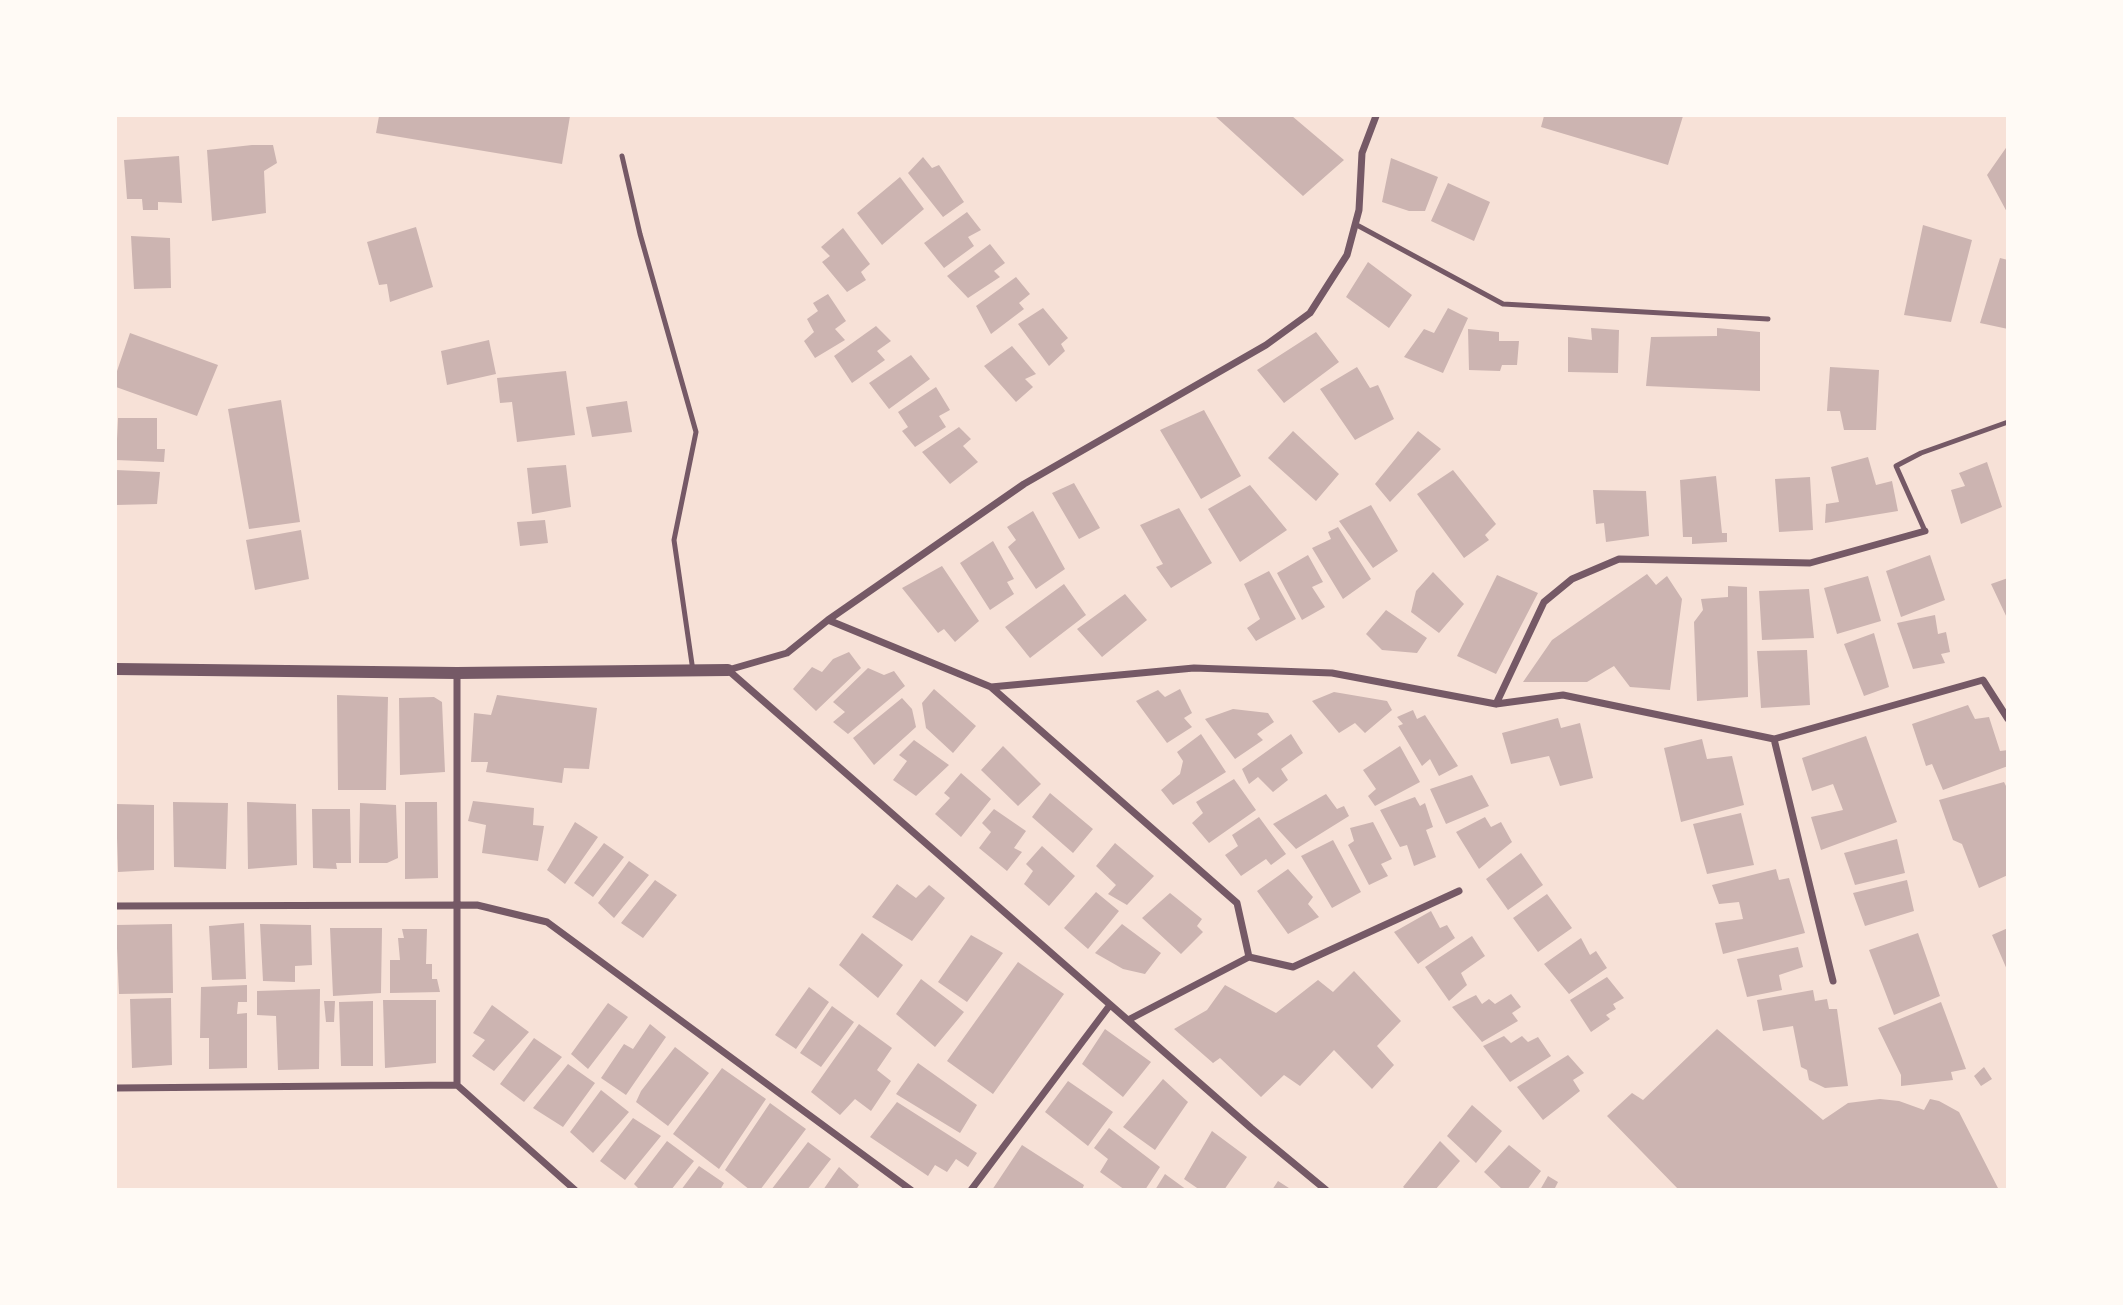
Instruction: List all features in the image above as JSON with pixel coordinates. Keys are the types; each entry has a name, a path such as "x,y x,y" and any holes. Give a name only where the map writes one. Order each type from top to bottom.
{"street":[{"path":"116,669 457,673 693,671 728,670 787,653 828,620 1024,484 1266,345 1310,313 1347,255 1359,209 1362,153 1376,116"},
{"path":"1496,704 1545,603 1572,579 1619,559 1810,563 1925,531"},
{"path":"828,620 991,687 1237,903 1249,957"},
{"path":"991,687 1194,668 1332,673 1496,704 1563,695 1774,739 1983,680 2007,719"},
{"path":"728,670 1128,1020 1326,1189"},
{"path":"457,673 457,1085"},
{"path":"1774,739 1833,981"},
{"path":"1128,1020 1249,957 1293,967 1459,891"},
{"path":"116,906 477,905 547,922 911,1189"},
{"path":"971,1189 1110,1004"},
{"path":"116,1088 457,1085 575,1189"}],"lane":[{"path":"622,156 640,234 696,432 674,540 693,671"},
{"path":"1355,224 1503,304 1768,319"},
{"path":"1925,531 1896,466 1921,453 2007,422"}],"building":[{"path":"379,116 570,116 562,164 376,133"},
{"path":"1215,116 1292,116 1344,160 1303,196"},
{"path":"1544,116 1683,116 1668,165 1541,127"},
{"path":"273,145 277,163 264,171 266,213 212,221 207,150"},
{"path":"2008,145 2008,214 1987,175"},
{"path":"179,156 182,203 158,202 158,210 143,210 142,199 127,199 124,160"},
{"path":"923,157 932,168 939,165 964,202 943,217 908,173"},
{"path":"1391,158 1438,177 1425,211 1409,211 1382,202"},
{"path":"900,177 924,209 882,245 857,213"},
{"path":"1448,183 1490,202 1474,241 1431,221"},
{"path":"967,212 981,230 968,237 974,246 944,268 924,243"},
{"path":"1923,225 1972,240 1951,322 1904,315"},
{"path":"416,227 433,287 390,302 387,284 379,285 367,242"},
{"path":"843,228 870,264 861,272 866,280 847,292 822,262 830,256 821,247"},
{"path":"131,236 170,238 171,288 134,289"},
{"path":"990,244 1005,263 994,271 1000,277 968,298 947,276"},
{"path":"2000,258 2008,260 2008,329 1980,323"},
{"path":"1368,262 1412,295 1389,328 1346,297"},
{"path":"1016,277 1030,294 1019,303 1024,309 991,334 976,306"},
{"path":"828,294 846,321 835,329 845,340 815,358 804,341 814,332 807,319 818,311 813,303"},
{"path":"1043,308 1068,338 1061,344 1065,351 1049,366 1018,324"},
{"path":"1448,308 1468,318 1443,373 1404,357 1424,329 1434,333"},
{"path":"876,326 891,341 877,351 885,360 852,383 834,356"},
{"path":"1591,328 1619,330 1618,373 1568,372 1568,337 1592,340"},
{"path":"1717,328 1760,332 1760,391 1646,386 1651,337 1717,336"},
{"path":"1468,329 1499,332 1499,341 1519,341 1517,365 1502,365 1500,371 1469,370"},
{"path":"1316,332 1339,362 1284,403 1257,370"},
{"path":"130,333 218,365 197,416 116,387 116,374"},
{"path":"489,340 496,374 447,385 441,351"},
{"path":"1012,346 1036,374 1025,379 1033,387 1016,402 984,366"},
{"path":"911,355 930,379 889,409 869,383"},
{"path":"1357,367 1370,388 1378,385 1394,419 1355,440 1320,389"},
{"path":"1830,367 1879,370 1876,430 1844,430 1840,411 1827,411"},
{"path":"566,371 575,435 517,442 512,402 500,403 497,378"},
{"path":"936,387 950,410 939,416 946,427 915,447 902,431 908,427 898,412"},
{"path":"281,400 300,522 249,529 228,409"},
{"path":"627,401 632,432 592,437 586,407"},
{"path":"1204,410 1241,476 1201,499 1160,430"},
{"path":"118,418 157,418 157,449 165,449 164,462 116,460"},
{"path":"959,427 971,439 963,446 978,462 950,484 922,452"},
{"path":"1293,431 1339,474 1316,501 1268,458"},
{"path":"1418,431 1441,449 1390,502 1375,484"},
{"path":"1868,457 1876,485 1892,481 1898,511 1825,523 1826,504 1839,502 1831,467"},
{"path":"1987,462 2002,507 1961,524 1951,490 1965,486 1959,473"},
{"path":"566,465 571,507 532,514 527,468"},
{"path":"116,470 160,472 157,504 116,505"},
{"path":"1453,470 1496,524 1485,535 1489,540 1464,558 1417,494"},
{"path":"1716,476 1722,533 1727,533 1727,542 1692,544 1692,537 1683,537 1680,480"},
{"path":"1810,477 1813,530 1779,532 1775,479"},
{"path":"1074,483 1100,528 1079,539 1052,493"},
{"path":"1250,485 1287,530 1240,562 1208,509"},
{"path":"1593,490 1646,491 1649,536 1606,542 1604,523 1596,524"},
{"path":"1371,505 1398,551 1373,568 1339,521"},
{"path":"1179,508 1212,563 1171,588 1156,567 1163,564 1140,525"},
{"path":"1033,511 1065,569 1036,589 1008,547 1016,540 1007,527"},
{"path":"545,520 548,543 520,546 517,522"},
{"path":"1338,527 1371,579 1343,599 1312,548 1331,539 1328,532"},
{"path":"301,530 309,579 255,590 246,540"},
{"path":"993,541 1014,579 1007,582 1014,594 990,610 960,563"},
{"path":"1308,555 1323,582 1312,587 1325,607 1302,620 1277,573"},
{"path":"1930,555 1945,600 1901,617 1886,571"},
{"path":"942,566 979,621 955,642 944,629 938,633 902,588"},
{"path":"1269,571 1296,619 1256,641 1247,628 1260,619 1244,584"},
{"path":"1433,572 1464,604 1439,633 1411,612 1416,591"},
{"path":"1647,574 1656,585 1667,576 1682,599 1670,690 1630,687 1614,666 1587,682 1523,682 1552,640"},
{"path":"1497,575 1538,593 1496,674 1457,656"},
{"path":"1868,576 1881,621 1837,634 1824,588"},
{"path":"2008,578 2008,620 1991,584"},
{"path":"1064,584 1086,615 1030,658 1005,627"},
{"path":"1728,586 1747,587 1748,697 1697,701 1694,622 1703,610 1701,599 1728,597"},
{"path":"1809,589 1814,638 1762,640 1759,591"},
{"path":"1125,594 1147,620 1102,657 1077,629"},
{"path":"1386,610 1427,638 1417,653 1382,650 1366,634"},
{"path":"1935,615 1938,634 1946,632 1950,652 1941,654 1945,663 1913,669 1897,623"},
{"path":"1874,633 1889,687 1864,696 1844,644"},
{"path":"1807,650 1810,705 1761,708 1757,651"},
{"path":"849,652 861,668 816,711 793,689 812,667 822,672 833,659"},
{"path":"868,668 884,675 894,671 905,686 848,734 833,722 845,712 833,702"},
{"path":"934,689 976,726 953,753 926,728 922,703"},
{"path":"1180,689 1192,713 1184,718 1192,727 1167,743 1136,701 1158,690 1165,697"},
{"path":"1334,692 1387,701 1392,710 1365,733 1355,723 1339,733 1312,701"},
{"path":"337,695 388,697 386,790 338,790"},
{"path":"497,695 597,708 589,769 564,768 562,783 486,772 488,762 471,762 474,713 491,715"},
{"path":"434,697 442,702 445,772 400,775 399,698"},
{"path":"902,698 912,709 916,727 874,765 853,738"},
{"path":"1968,705 1975,719 1989,717 2000,751 2008,750 2008,766 1943,790 1932,764 1926,766 1912,724"},
{"path":"1233,709 1268,713 1274,722 1257,734 1263,740 1235,759 1205,719"},
{"path":"1413,710 1417,719 1425,715 1458,766 1439,776 1430,759 1422,766 1398,726 1403,724 1397,717"},
{"path":"1558,718 1561,728 1580,723 1593,778 1560,786 1549,756 1511,764 1502,733"},
{"path":"1201,734 1226,772 1173,805 1161,790 1180,774 1183,761 1177,752"},
{"path":"1291,734 1303,753 1281,769 1288,780 1273,792 1258,777 1249,784 1242,769"},
{"path":"1866,736 1897,822 1821,850 1811,817 1843,810 1833,784 1812,791 1802,758"},
{"path":"1702,739 1707,759 1732,756 1744,805 1681,822 1664,748"},
{"path":"914,740 949,765 916,796 893,780 907,761 899,755"},
{"path":"1003,746 1041,784 1018,806 981,770"},
{"path":"1400,746 1420,782 1375,806 1368,796 1376,789 1363,770"},
{"path":"961,773 991,799 961,837 935,814 950,798 944,793"},
{"path":"1472,775 1489,806 1446,824 1430,789"},
{"path":"1234,779 1256,810 1209,843 1192,823 1203,813 1196,802"},
{"path":"2004,782 2008,790 2008,875 1979,888 1962,844 1953,840 1939,800"},
{"path":"1050,793 1093,829 1073,853 1032,817"},
{"path":"1326,794 1337,809 1344,806 1349,816 1296,849 1273,824"},
{"path":"1415,797 1420,806 1425,803 1433,827 1426,830 1436,857 1414,866 1407,845 1400,847 1380,810"},
{"path":"473,801 534,808 533,825 544,826 538,861 482,853 486,825 468,821"},
{"path":"173,802 228,803 226,869 174,867"},
{"path":"247,802 296,804 297,865 248,869"},
{"path":"405,802 437,802 438,878 405,879"},
{"path":"360,803 396,805 398,858 387,863 359,863"},
{"path":"116,804 154,805 154,870 118,872"},
{"path":"312,809 350,809 351,863 336,863 337,869 313,868"},
{"path":"994,809 1026,831 1014,848 1022,852 1007,871 979,848 991,832 982,823"},
{"path":"1741,813 1754,865 1707,874 1693,824"},
{"path":"1259,817 1286,854 1271,865 1266,859 1241,876 1225,855 1238,846 1232,835"},
{"path":"1485,817 1491,827 1501,822 1512,842 1479,869 1456,832"},
{"path":"575,822 598,837 565,884 547,870"},
{"path":"1373,822 1392,859 1381,864 1388,876 1369,885 1348,845 1354,841 1350,828"},
{"path":"1897,839 1905,873 1855,885 1844,853"},
{"path":"1333,840 1361,892 1332,908 1301,856"},
{"path":"604,843 624,857 593,897 574,883"},
{"path":"1115,843 1154,876 1127,905 1108,894 1116,885 1096,866"},
{"path":"1042,846 1075,876 1049,906 1024,884 1033,871 1026,864"},
{"path":"1521,853 1543,885 1508,910 1486,879"},
{"path":"629,861 649,875 614,918 598,903"},
{"path":"1288,869 1313,897 1308,904 1319,917 1288,934 1257,891"},
{"path":"1776,869 1779,880 1789,878 1805,933 1723,954 1715,923 1743,919 1739,902 1719,904 1712,885"},
{"path":"655,880 677,895 643,938 621,923"},
{"path":"1907,880 1914,911 1865,926 1853,893"},
{"path":"897,884 916,898 929,885 945,898 912,941 872,917"},
{"path":"1096,892 1119,911 1088,949 1064,928"},
{"path":"1170,893 1202,919 1197,926 1203,932 1181,954 1142,918"},
{"path":"1547,894 1572,928 1538,952 1513,918"},
{"path":"1431,911 1440,928 1447,925 1455,938 1418,964 1394,932"},
{"path":"244,923 246,979 212,980 209,926"},
{"path":"172,924 173,993 119,994 116,925"},
{"path":"260,924 311,925 312,965 295,966 295,982 263,981"},
{"path":"1122,924 1161,953 1145,974 1123,969 1095,953"},
{"path":"330,928 382,928 381,993 333,996"},
{"path":"2008,928 2008,972 1992,935"},
{"path":"402,929 427,929 426,964 432,964 432,979 437,979 440,992 390,993 390,960 400,960 398,938 404,938"},
{"path":"862,933 903,965 878,998 839,965"},
{"path":"1918,933 1940,996 1894,1015 1869,950"},
{"path":"971,935 1003,953 967,1002 938,982"},
{"path":"1472,936 1485,956 1461,973 1467,985 1449,1001 1425,967"},
{"path":"1581,938 1590,955 1596,951 1607,968 1569,994 1544,964"},
{"path":"1798,947 1803,967 1779,975 1782,990 1747,997 1737,959"},
{"path":"1018,962 1064,994 993,1094 947,1061"},
{"path":"1354,971 1401,1021 1377,1046 1394,1065 1372,1089 1334,1050 1300,1086 1284,1075 1261,1097 1220,1058 1213,1063 1174,1029 1207,1010 1225,985 1276,1013 1318,980 1333,992"},
{"path":"1607,977 1624,998 1613,1004 1616,1009 1606,1015 1610,1019 1591,1032 1570,1000"},
{"path":"921,979 964,1012 935,1047 896,1014"},
{"path":"247,985 247,1002 238,1002 237,1014 247,1013 247,1068 209,1069 209,1038 200,1038 201,987"},
{"path":"809,987 829,1002 796,1049 775,1035"},
{"path":"320,989 319,1069 278,1070 276,1016 257,1015 257,991"},
{"path":"1813,990 1815,1001 1827,999 1829,1009 1837,1009 1848,1086 1825,1088 1809,1080 1807,1070 1801,1067 1793,1026 1763,1031 1757,1000"},
{"path":"1511,994 1521,1007 1512,1013 1518,1021 1482,1042 1452,1007 1476,995 1482,1004 1489,999 1495,1004"},
{"path":"171,998 172,1065 132,1068 130,999"},
{"path":"383,1000 436,1000 436,1063 385,1068"},
{"path":"324,1001 335,1001 334,1022 326,1022"},
{"path":"373,1001 373,1066 341,1066 339,1002"},
{"path":"1941,1002 1966,1069 1951,1072 1953,1080 1901,1086 1901,1075 1878,1028"},
{"path":"608,1003 628,1017 588,1069 571,1054"},
{"path":"492,1005 529,1032 494,1071 472,1056 485,1040 473,1033"},
{"path":"832,1006 854,1022 821,1067 800,1053"},
{"path":"650,1024 666,1037 626,1095 601,1078 624,1044 633,1049"},
{"path":"859,1024 892,1048 877,1070 891,1081 871,1111 855,1099 840,1115 811,1092"},
{"path":"1105,1029 1151,1062 1123,1097 1082,1064"},
{"path":"1717,1029 1823,1120 1848,1103 1880,1099 1899,1101 1924,1110 1930,1099 1959,1112 1999,1190 1679,1190 1607,1116 1632,1093 1643,1100"},
{"path":"1504,1036 1511,1043 1522,1036 1528,1042 1538,1037 1551,1056 1510,1082 1483,1046"},
{"path":"534,1038 562,1057 524,1102 500,1084"},
{"path":"675,1047 709,1073 668,1126 636,1102 641,1091"},
{"path":"1568,1055 1584,1073 1573,1080 1580,1091 1543,1120 1517,1087"},
{"path":"918,1063 977,1105 960,1133 896,1094"},
{"path":"568,1064 595,1083 563,1127 533,1108"},
{"path":"1984,1067 1992,1079 1981,1086 1974,1076"},
{"path":"722,1068 766,1099 719,1169 673,1134"},
{"path":"1163,1079 1188,1102 1155,1150 1123,1127"},
{"path":"1068,1081 1113,1112 1088,1146 1045,1112"},
{"path":"601,1090 629,1112 593,1153 570,1132"},
{"path":"897,1102 977,1153 968,1167 956,1159 947,1172 935,1165 928,1176 870,1137"},
{"path":"770,1103 806,1129 760,1190 750,1190 725,1170"},
{"path":"1472,1105 1502,1131 1476,1163 1447,1136"},
{"path":"633,1118 661,1136 625,1180 600,1161"},
{"path":"1109,1128 1160,1167 1145,1190 1125,1190 1100,1172 1108,1159 1094,1148"},
{"path":"1212,1131 1247,1157 1224,1190 1200,1190 1184,1179"},
{"path":"667,1141 694,1161 671,1190 640,1190 634,1184"},
{"path":"1440,1141 1460,1161 1435,1190 1407,1190 1403,1187"},
{"path":"808,1142 831,1159 807,1190 771,1190"},
{"path":"1022,1145 1084,1185 1082,1190 992,1190"},
{"path":"1509,1145 1541,1171 1527,1190 1503,1190 1484,1172"},
{"path":"699,1166 724,1183 720,1190 681,1190"},
{"path":"839,1167 859,1185 856,1190 823,1190"},
{"path":"1165,1174 1187,1190 1155,1190"},
{"path":"1548,1176 1558,1182 1554,1190 1540,1190"},
{"path":"1278,1181 1292,1190 1272,1190"}]}
